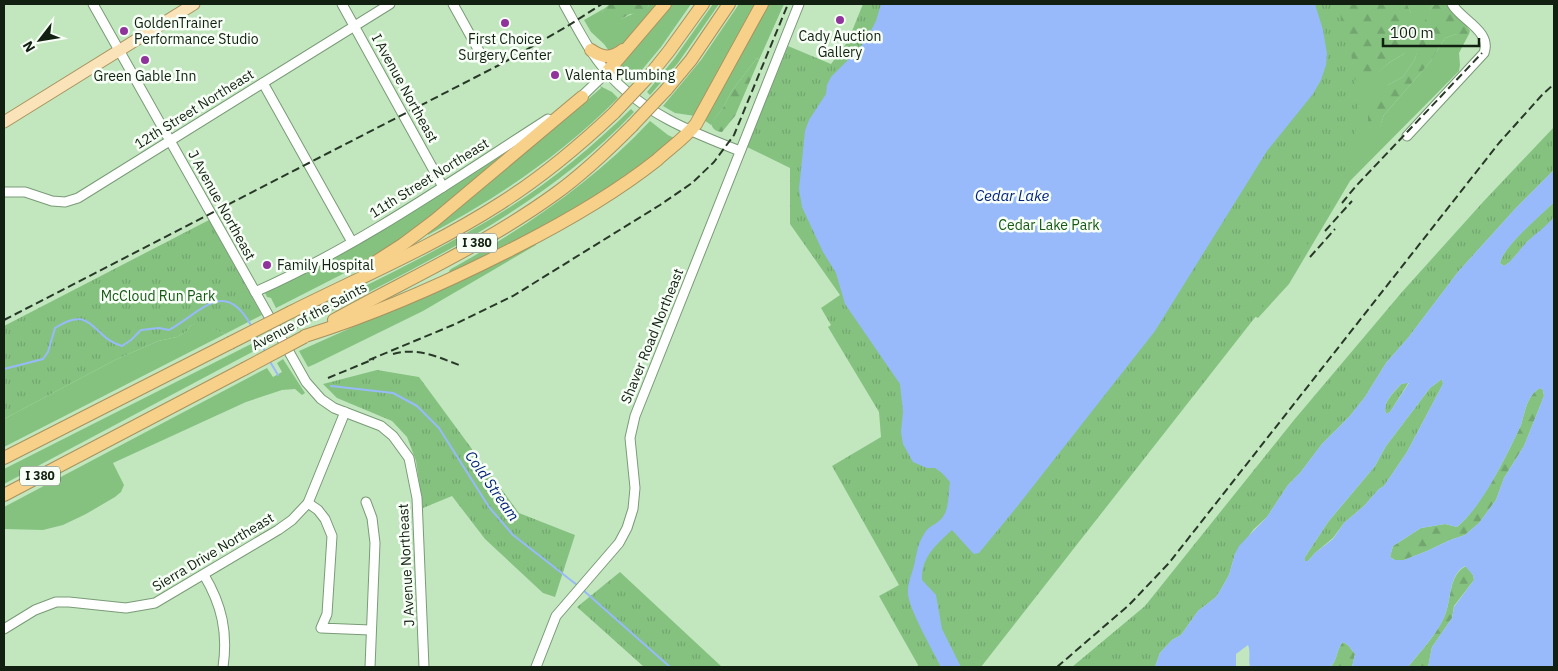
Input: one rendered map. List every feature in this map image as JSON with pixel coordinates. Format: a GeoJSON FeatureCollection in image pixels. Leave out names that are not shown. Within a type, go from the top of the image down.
{"type":"FeatureCollection","features":[{"type":"Feature","properties":{"kind":"highway"},"geometry":{"type":"LineString","coordinates":[[607,72],[665,4]]}},
{"type":"Feature","properties":{"kind":"highway","name":"Avenue of the Saints"},"geometry":{"type":"LineString","coordinates":[[5,457],[451,232],[501,204],[563,158],[614,113],[670,51],[703,4]]}},
{"type":"Feature","properties":{"kind":"highway","name":"Avenue of the Saints"},"geometry":{"type":"LineString","coordinates":[[4,495],[305,337],[514,222],[579,175],[632,126],[691,60],[729,4]]}},
{"type":"Feature","properties":{"kind":"highway"},"geometry":{"type":"LineString","coordinates":[[305,337],[393,304],[486,262],[581,212],[641,172],[691,130],[762,4]]}},
{"type":"Feature","properties":{"kind":"highway"},"geometry":{"type":"LineString","coordinates":[[591,50],[601,56],[610,57],[617,55],[630,44]]}},
{"type":"Feature","properties":{"kind":"highway"},"geometry":{"type":"LineString","coordinates":[[322,296],[418,234],[582,97]]}},
{"type":"Feature","properties":{"kind":"main road"},"geometry":{"type":"LineString","coordinates":[[4,122],[194,4]]}},
{"type":"Feature","properties":{"kind":"street","name":"J Avenue Northeast"},"geometry":{"type":"LineString","coordinates":[[93,4],[306,382],[321,399],[345,412],[381,426],[393,436],[409,458],[417,498],[424,667]]}},
{"type":"Feature","properties":{"kind":"street","name":"I Avenue Northeast"},"geometry":{"type":"LineString","coordinates":[[342,4],[443,187]]}},
{"type":"Feature","properties":{"kind":"street","name":"12th Street Northeast"},"geometry":{"type":"LineString","coordinates":[[4,192],[25,192],[52,201],[65,202],[78,198],[390,4]]}},
{"type":"Feature","properties":{"kind":"street"},"geometry":{"type":"LineString","coordinates":[[453,4],[484,60]]}},
{"type":"Feature","properties":{"kind":"street"},"geometry":{"type":"LineString","coordinates":[[564,4],[591,50],[607,72],[624,89],[667,120],[740,150]]}},
{"type":"Feature","properties":{"kind":"street","name":"Shaver Road Northeast"},"geometry":{"type":"LineString","coordinates":[[536,667],[554,621],[563,607],[618,543],[627,528],[633,509],[635,488],[630,438],[635,416],[799,4]]}},
{"type":"Feature","properties":{"kind":"street"},"geometry":{"type":"LineString","coordinates":[[1407,136],[1484,53],[1486,48],[1484,40],[1476,28],[1452,4]]}},
{"type":"Feature","properties":{"kind":"street","name":"11th Street Northeast"},"geometry":{"type":"LineString","coordinates":[[254,292],[309,267],[443,187],[582,97],[607,72]]}},
{"type":"Feature","properties":{"kind":"street"},"geometry":{"type":"LineString","coordinates":[[263,83],[352,242]]}},
{"type":"Feature","properties":{"kind":"street","name":"Sierra Drive Northeast"},"geometry":{"type":"LineString","coordinates":[[4,629],[35,610],[56,602],[126,608],[147,606],[165,599],[278,530],[292,520],[308,503],[345,412]]}},
{"type":"Feature","properties":{"kind":"street"},"geometry":{"type":"LineString","coordinates":[[366,502],[372,518],[376,542],[370,630],[370,667]]}},
{"type":"Feature","properties":{"kind":"street"},"geometry":{"type":"LineString","coordinates":[[308,503],[318,510],[325,519],[331,529],[332,536],[327,614],[321,628],[370,630]]}},
{"type":"Feature","properties":{"kind":"street"},"geometry":{"type":"LineString","coordinates":[[204,575],[216,598],[225,628],[223,667]]}},
{"type":"Feature","properties":{"kind":"green space"},"geometry":{"type":"Polygon","coordinates":[[[610,4],[649,4],[641,13],[630,14],[621,19],[608,21],[602,12],[610,4]]]}},
{"type":"Feature","properties":{"kind":"green space"},"geometry":{"type":"Polygon","coordinates":[[[649,4],[657,4],[620,47],[609,51],[591,32],[584,20],[605,8],[602,12],[621,19],[648,7],[649,4]]]}},
{"type":"Feature","properties":{"kind":"green space"},"geometry":{"type":"Polygon","coordinates":[[[671,4],[691,4],[661,47],[631,83],[616,66],[671,4]]]}},
{"type":"Feature","properties":{"kind":"green space"},"geometry":{"type":"Polygon","coordinates":[[[713,4],[719,4],[678,63],[650,95],[647,92],[674,59],[713,4]]]}},
{"type":"Feature","properties":{"kind":"green space"},"geometry":{"type":"Polygon","coordinates":[[[739,4],[758,4],[695,116],[675,113],[663,106],[701,60],[739,4]]]}},
{"type":"Feature","properties":{"kind":"green space"},"geometry":{"type":"Polygon","coordinates":[[[766,4],[784,4],[759,60],[757,58],[731,92],[711,125],[704,120],[766,4]]]}},
{"type":"Feature","properties":{"kind":"green space","name":"Cedar Lake"},"geometry":{"type":"Polygon","coordinates":[[[863,4],[1337,4],[1350,45],[1359,115],[1348,164],[1330,207],[1296,265],[981,667],[917,667],[918,665],[879,596],[899,585],[832,466],[881,437],[879,412],[828,327],[831,325],[821,308],[840,295],[790,224],[790,168],[747,147],[788,46],[831,64],[848,41],[863,4]]]}},
{"type":"Feature","properties":{"kind":"green space"},"geometry":{"type":"Polygon","coordinates":[[[1335,4],[1407,4],[1411,13],[1412,37],[1404,54],[1390,62],[1363,86],[1349,75],[1335,4]]]}},
{"type":"Feature","properties":{"kind":"green space"},"geometry":{"type":"Polygon","coordinates":[[[1407,4],[1436,4],[1431,7],[1415,59],[1403,77],[1388,85],[1380,126],[1384,115],[1431,61],[1445,38],[1457,34],[1469,34],[1459,53],[1459,71],[1350,181],[1289,284],[1258,318],[1254,316],[1346,79],[1377,73],[1390,62],[1404,54],[1411,13],[1407,4]]]}},
{"type":"Feature","properties":{"kind":"green space"},"geometry":{"type":"Polygon","coordinates":[[[1436,4],[1444,4],[1451,8],[1468,28],[1469,34],[1457,34],[1445,38],[1431,61],[1384,115],[1380,126],[1374,131],[1368,121],[1368,113],[1388,85],[1403,77],[1415,59],[1424,23],[1431,7],[1436,4]]]}},
{"type":"Feature","properties":{"kind":"green space"},"geometry":{"type":"Polygon","coordinates":[[[757,58],[759,60],[735,116],[722,132],[716,130],[711,122],[723,108],[731,92],[757,58]]]}},
{"type":"Feature","properties":{"kind":"green space"},"geometry":{"type":"Polygon","coordinates":[[[600,86],[612,92],[618,98],[596,119],[528,174],[428,235],[426,232],[579,107],[601,88],[600,86]]]}},
{"type":"Feature","properties":{"kind":"green space"},"geometry":{"type":"Polygon","coordinates":[[[631,109],[634,112],[597,148],[515,210],[426,262],[289,333],[286,326],[428,254],[510,207],[573,161],[631,109]]]}},
{"type":"Feature","properties":{"kind":"green space"},"geometry":{"type":"Polygon","coordinates":[[[650,121],[676,139],[637,172],[536,232],[450,274],[449,271],[451,269],[531,221],[581,184],[650,121]]]}},
{"type":"Feature","properties":{"kind":"green space"},"geometry":{"type":"Polygon","coordinates":[[[1554,127],[1554,170],[1516,208],[1458,272],[1408,338],[1386,363],[1365,397],[1288,485],[1267,517],[1254,529],[1235,554],[1229,575],[1216,597],[1198,611],[1181,635],[1172,640],[1160,653],[1155,667],[1072,667],[1145,606],[1294,420],[1402,292],[1554,127]]]}},
{"type":"Feature","properties":{"kind":"green space"},"geometry":{"type":"Polygon","coordinates":[[[513,145],[516,146],[431,218],[372,259],[276,308],[271,298],[267,297],[265,293],[268,291],[347,250],[513,145]]]}},
{"type":"Feature","properties":{"kind":"green space"},"geometry":{"type":"Polygon","coordinates":[[[1554,202],[1554,217],[1547,226],[1528,241],[1510,262],[1504,266],[1500,263],[1515,239],[1554,202]]]}},
{"type":"Feature","properties":{"kind":"green space","name":"McCloud Run Park"},"geometry":{"type":"Polygon","coordinates":[[[209,220],[262,315],[225,334],[200,322],[190,326],[187,331],[177,337],[158,341],[115,360],[4,419],[4,326],[209,220]]]}},
{"type":"Feature","properties":{"kind":"green space"},"geometry":{"type":"Polygon","coordinates":[[[535,242],[536,245],[423,311],[315,364],[308,367],[299,351],[429,293],[535,242]]]}},
{"type":"Feature","properties":{"kind":"green space"},"geometry":{"type":"Polygon","coordinates":[[[200,321],[225,334],[4,447],[4,419],[115,360],[158,341],[177,337],[187,331],[190,326],[200,321]]]}},
{"type":"Feature","properties":{"kind":"green space"},"geometry":{"type":"Polygon","coordinates":[[[255,342],[258,349],[4,484],[4,469],[255,342]]]}},
{"type":"Feature","properties":{"kind":"green space"},"geometry":{"type":"Polygon","coordinates":[[[283,359],[305,393],[302,395],[295,389],[282,390],[246,402],[113,463],[124,485],[121,492],[86,514],[63,525],[43,530],[4,529],[4,507],[267,368],[273,377],[282,372],[277,363],[283,359]]]}},
{"type":"Feature","properties":{"kind":"green space"},"geometry":{"type":"Polygon","coordinates":[[[377,370],[419,377],[519,513],[575,535],[555,597],[543,593],[485,539],[452,496],[423,508],[416,461],[407,437],[392,421],[337,398],[323,384],[377,370]]]}},
{"type":"Feature","properties":{"kind":"green space"},"geometry":{"type":"Polygon","coordinates":[[[1442,379],[1443,384],[1407,452],[1384,486],[1344,523],[1333,538],[1308,561],[1305,561],[1305,557],[1328,522],[1375,466],[1386,446],[1430,388],[1442,379]]]}},
{"type":"Feature","properties":{"kind":"green space"},"geometry":{"type":"Polygon","coordinates":[[[1409,382],[1390,412],[1386,414],[1385,410],[1389,398],[1401,384],[1409,382]]]}},
{"type":"Feature","properties":{"kind":"green space"},"geometry":{"type":"Polygon","coordinates":[[[1540,388],[1543,390],[1544,396],[1524,446],[1504,478],[1496,500],[1479,523],[1465,535],[1404,560],[1395,560],[1390,557],[1393,546],[1421,528],[1445,524],[1457,527],[1465,520],[1480,501],[1494,478],[1520,428],[1529,399],[1540,388]]]}},
{"type":"Feature","properties":{"kind":"green space"},"geometry":{"type":"Polygon","coordinates":[[[1466,566],[1473,575],[1474,580],[1454,606],[1452,618],[1432,647],[1428,667],[1408,667],[1438,629],[1445,615],[1453,581],[1460,570],[1466,566]]]}},
{"type":"Feature","properties":{"kind":"green space"},"geometry":{"type":"Polygon","coordinates":[[[620,572],[722,667],[644,667],[577,607],[620,572]]]}},
{"type":"Feature","properties":{"kind":"green space"},"geometry":{"type":"Polygon","coordinates":[[[1343,642],[1355,654],[1352,667],[1330,667],[1333,664],[1343,642]]]}},
{"type":"Feature","properties":{"kind":"water","name":"Cedar Lake"},"geometry":{"type":"Polygon","coordinates":[[[881,4],[1315,4],[1323,30],[1327,54],[1321,80],[1313,94],[1267,151],[1155,331],[1016,508],[979,553],[974,554],[952,530],[927,558],[922,572],[922,580],[936,595],[942,629],[961,667],[941,667],[917,619],[908,594],[909,581],[920,542],[927,530],[943,518],[948,503],[950,482],[935,468],[927,468],[913,462],[903,444],[901,432],[903,412],[900,384],[845,304],[836,273],[823,252],[802,207],[799,189],[805,131],[809,120],[826,94],[827,85],[831,77],[866,40],[876,21],[881,4]]]}},
{"type":"Feature","properties":{"kind":"water"},"geometry":{"type":"Polygon","coordinates":[[[1554,170],[1554,202],[1515,239],[1500,263],[1504,266],[1508,264],[1527,242],[1554,217],[1554,667],[1428,667],[1432,647],[1452,618],[1454,607],[1474,580],[1473,575],[1465,566],[1453,581],[1442,622],[1408,667],[1352,667],[1355,654],[1343,642],[1330,667],[1250,667],[1248,645],[1236,654],[1236,667],[1155,667],[1160,653],[1172,640],[1181,635],[1198,611],[1216,597],[1229,575],[1239,546],[1267,517],[1288,485],[1365,397],[1386,363],[1408,338],[1458,272],[1516,208],[1554,170]],[[1442,379],[1430,388],[1386,446],[1375,466],[1328,522],[1305,557],[1305,561],[1308,561],[1333,539],[1344,523],[1384,486],[1407,452],[1443,384],[1442,379]],[[1409,383],[1401,384],[1389,398],[1385,410],[1386,414],[1390,412],[1409,383]],[[1540,388],[1529,399],[1520,428],[1511,446],[1481,500],[1473,510],[1457,527],[1445,524],[1421,528],[1393,546],[1390,557],[1395,560],[1404,560],[1465,535],[1479,523],[1496,500],[1504,478],[1524,446],[1544,396],[1543,390],[1540,388]]]}},
{"type":"Feature","properties":{"kind":"waterway","name":"Cold Stream"},"geometry":{"type":"LineString","coordinates":[[4,369],[43,359],[48,352],[55,328],[68,321],[77,319],[92,325],[112,342],[122,346],[141,330],[159,328],[169,330],[203,308],[223,301],[232,304],[242,312],[252,327]]}},
{"type":"Feature","properties":{"kind":"waterway","name":"Cold Stream"},"geometry":{"type":"LineString","coordinates":[[256,336],[265,351]]}},
{"type":"Feature","properties":{"kind":"waterway","name":"Cold Stream"},"geometry":{"type":"LineString","coordinates":[[269,360],[278,375]]}},
{"type":"Feature","properties":{"kind":"waterway","name":"Cold Stream"},"geometry":{"type":"LineString","coordinates":[[331,386],[393,393],[417,406],[439,428],[489,507],[513,535],[577,585]]}},
{"type":"Feature","properties":{"kind":"waterway","name":"Cold Stream"},"geometry":{"type":"LineString","coordinates":[[583,590],[670,667]]}},
{"type":"Feature","properties":{"kind":"railway"},"geometry":{"type":"LineString","coordinates":[[4,320],[503,63],[602,4]]}},
{"type":"Feature","properties":{"kind":"railway"},"geometry":{"type":"LineString","coordinates":[[369,360],[453,325],[513,296],[660,205],[692,183],[714,162],[734,135],[788,4]]}},
{"type":"Feature","properties":{"kind":"railway"},"geometry":{"type":"LineString","coordinates":[[1342,203],[1482,53]]}},
{"type":"Feature","properties":{"kind":"railway"},"geometry":{"type":"LineString","coordinates":[[1057,667],[1129,605],[1169,563],[1499,143],[1554,84]]}},
{"type":"Feature","properties":{"kind":"railway"},"geometry":{"type":"LineString","coordinates":[[1325,231],[1352,201]]}},
{"type":"Feature","properties":{"kind":"railway"},"geometry":{"type":"LineString","coordinates":[[1310,257],[1335,229]]}},
{"type":"Feature","properties":{"kind":"railway"},"geometry":{"type":"LineString","coordinates":[[393,354],[419,352],[459,365]]}},
{"type":"Feature","properties":{"kind":"railway"},"geometry":{"type":"LineString","coordinates":[[328,378],[374,359]]}},
{"type":"Feature","properties":{"kind":"place","name":"Cady Auction Gallery"},"geometry":{"type":"Point","coordinates":[840,20]}},
{"type":"Feature","properties":{"kind":"place","name":"First Choice Surgery Center"},"geometry":{"type":"Point","coordinates":[505,23]}},
{"type":"Feature","properties":{"kind":"place","name":"GoldenTrainer Performance Studio"},"geometry":{"type":"Point","coordinates":[124,31]}},
{"type":"Feature","properties":{"kind":"place","name":"Green Gable Inn"},"geometry":{"type":"Point","coordinates":[145,60]}},
{"type":"Feature","properties":{"kind":"place","name":"Valenta Plumbing"},"geometry":{"type":"Point","coordinates":[555,75]}},
{"type":"Feature","properties":{"kind":"place","name":"Family Hospital"},"geometry":{"type":"Point","coordinates":[267,265]}},
{"type":"Feature","properties":{"kind":"park label","name":"Cedar Lake Park"},"geometry":{"type":"Point","coordinates":[1049,225]}}]}
